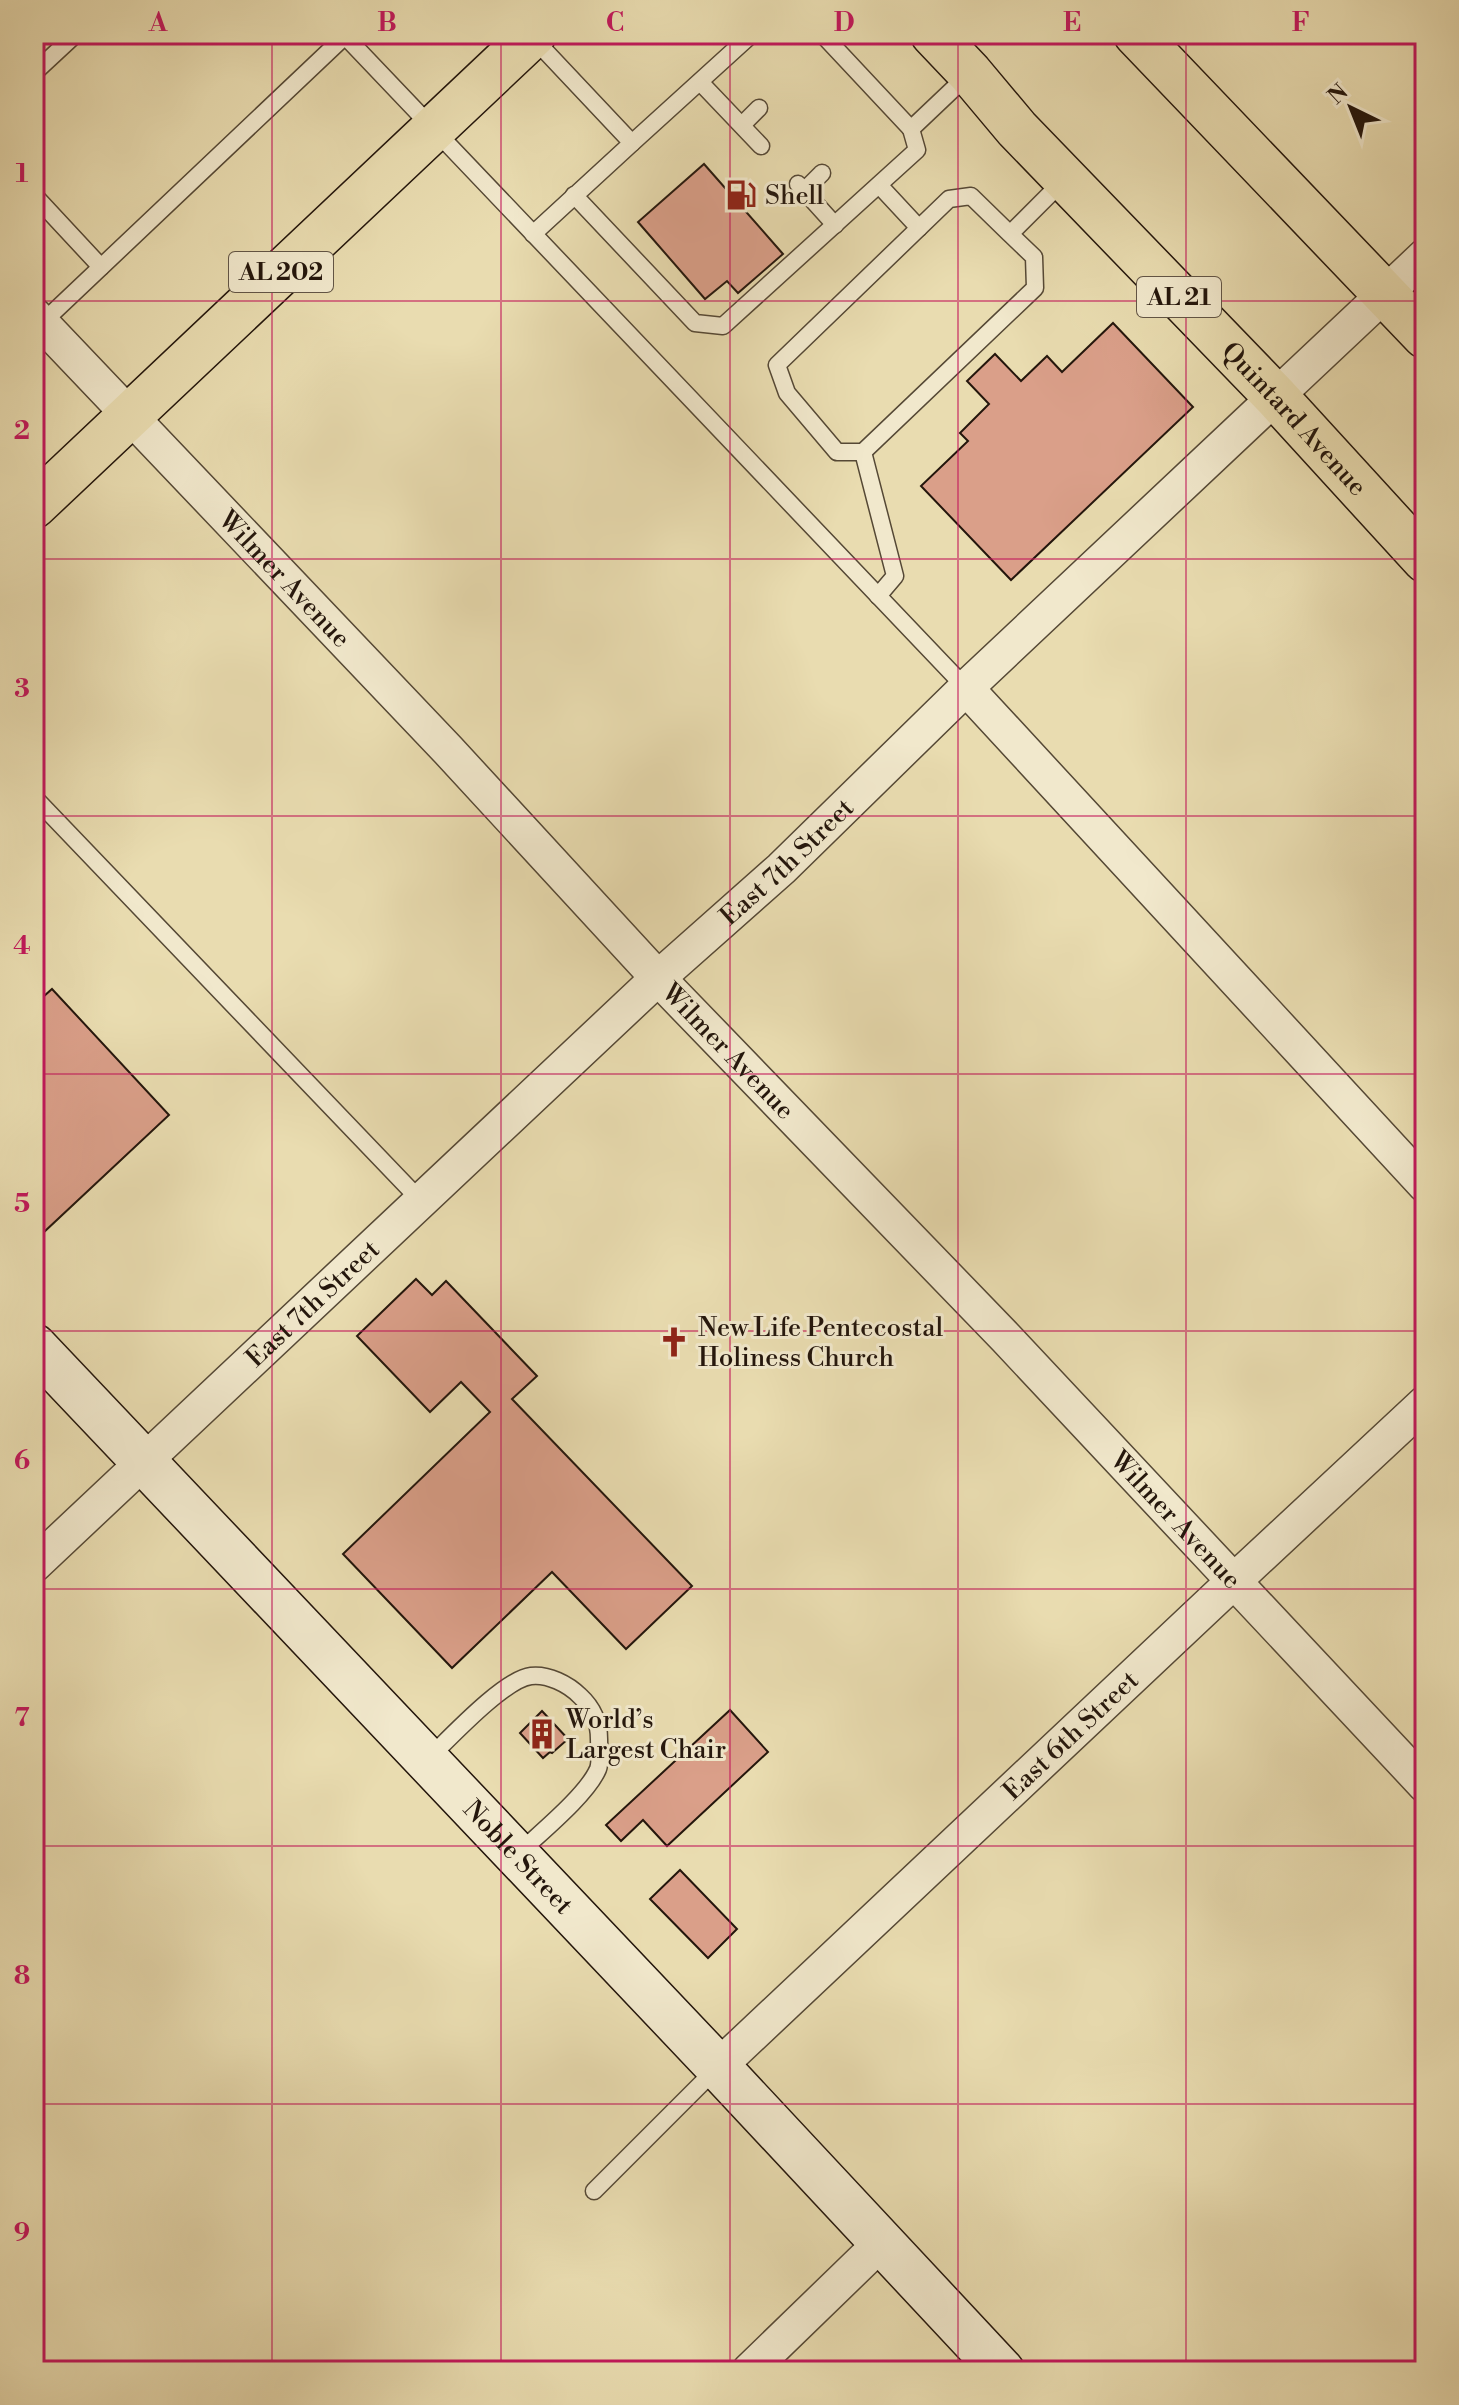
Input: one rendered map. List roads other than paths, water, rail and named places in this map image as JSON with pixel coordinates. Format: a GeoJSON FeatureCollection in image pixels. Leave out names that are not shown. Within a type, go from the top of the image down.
{"type":"FeatureCollection","features":[{"type":"Feature","properties":{"kind":"main road","name":"Quintard Avenue"},"geometry":{"type":"LineString","coordinates":[[933,34],[1017,129],[1276,397],[1425,560]]}},
{"type":"Feature","properties":{"kind":"main road"},"geometry":{"type":"LineString","coordinates":[[1136,34],[1425,336]]}},
{"type":"Feature","properties":{"kind":"main road","name":"AL 202"},"geometry":{"type":"LineString","coordinates":[[34,506],[533,35]]}},
{"type":"Feature","properties":{"kind":"main road","name":"Noble Street"},"geometry":{"type":"LineString","coordinates":[[34,1346],[1002,2371]]}},
{"type":"Feature","properties":{"kind":"street","name":"East 7th Street"},"geometry":{"type":"LineString","coordinates":[[34,1565],[658,978],[781,869],[966,688],[1425,256]]}},
{"type":"Feature","properties":{"kind":"street","name":"Wilmer Avenue"},"geometry":{"type":"LineString","coordinates":[[38,319],[448,750],[658,978],[1006,1338],[1425,1785]]}},
{"type":"Feature","properties":{"kind":"street"},"geometry":{"type":"LineString","coordinates":[[966,688],[1425,1185]]}},
{"type":"Feature","properties":{"kind":"street","name":"East 6th Street"},"geometry":{"type":"LineString","coordinates":[[718,2067],[1425,1403]]}},
{"type":"Feature","properties":{"kind":"street"},"geometry":{"type":"LineString","coordinates":[[749,2371],[882,2242]]}},
{"type":"Feature","properties":{"kind":"lane"},"geometry":{"type":"LineString","coordinates":[[34,73],[76,34]]}},
{"type":"Feature","properties":{"kind":"lane"},"geometry":{"type":"LineString","coordinates":[[533,234],[752,34]]}},
{"type":"Feature","properties":{"kind":"lane"},"geometry":{"type":"LineString","coordinates":[[38,319],[101,267],[344,35],[966,688]]}},
{"type":"Feature","properties":{"kind":"lane"},"geometry":{"type":"LineString","coordinates":[[533,35],[632,143]]}},
{"type":"Feature","properties":{"kind":"lane"},"geometry":{"type":"LineString","coordinates":[[574,195],[695,323],[723,326],[917,150],[911,129],[887,113],[825,43]]}},
{"type":"Feature","properties":{"kind":"lane"},"geometry":{"type":"LineString","coordinates":[[911,129],[970,73]]}},
{"type":"Feature","properties":{"kind":"lane"},"geometry":{"type":"LineString","coordinates":[[700,82],[761,146]]}},
{"type":"Feature","properties":{"kind":"lane"},"geometry":{"type":"LineString","coordinates":[[742,125],[759,108]]}},
{"type":"Feature","properties":{"kind":"lane"},"geometry":{"type":"LineString","coordinates":[[822,173],[800,188],[835,225]]}},
{"type":"Feature","properties":{"kind":"lane"},"geometry":{"type":"LineString","coordinates":[[1010,234],[1065,179]]}},
{"type":"Feature","properties":{"kind":"lane"},"geometry":{"type":"LineString","coordinates":[[879,185],[919,228]]}},
{"type":"Feature","properties":{"kind":"lane"},"geometry":{"type":"LineString","coordinates":[[34,195],[101,267]]}},
{"type":"Feature","properties":{"kind":"lane"},"geometry":{"type":"LineString","coordinates":[[971,196],[1010,234],[1034,257],[1035,288],[863,452],[837,452],[787,393],[777,365],[949,199],[971,196]]}},
{"type":"Feature","properties":{"kind":"lane"},"geometry":{"type":"LineString","coordinates":[[863,452],[895,576],[878,596]]}},
{"type":"Feature","properties":{"kind":"lane"},"geometry":{"type":"LineString","coordinates":[[34,797],[420,1200]]}},
{"type":"Feature","properties":{"kind":"lane"},"geometry":{"type":"LineString","coordinates":[[426,1761],[489,1702],[513,1683],[529,1676],[551,1678],[573,1689],[590,1704],[599,1729],[599,1768],[579,1796],[516,1855]]}},
{"type":"Feature","properties":{"kind":"lane"},"geometry":{"type":"LineString","coordinates":[[594,2191],[718,2067]]}},
{"type":"Feature","properties":{"kind":"place","name":"Shell"},"geometry":{"type":"Point","coordinates":[741,195]}},
{"type":"Feature","properties":{"kind":"place","name":"New Life Pentecostal Holiness Church"},"geometry":{"type":"Point","coordinates":[674,1342]}},
{"type":"Feature","properties":{"kind":"place","name":"World’s Largest Chair"},"geometry":{"type":"Point","coordinates":[542,1734]}}]}
